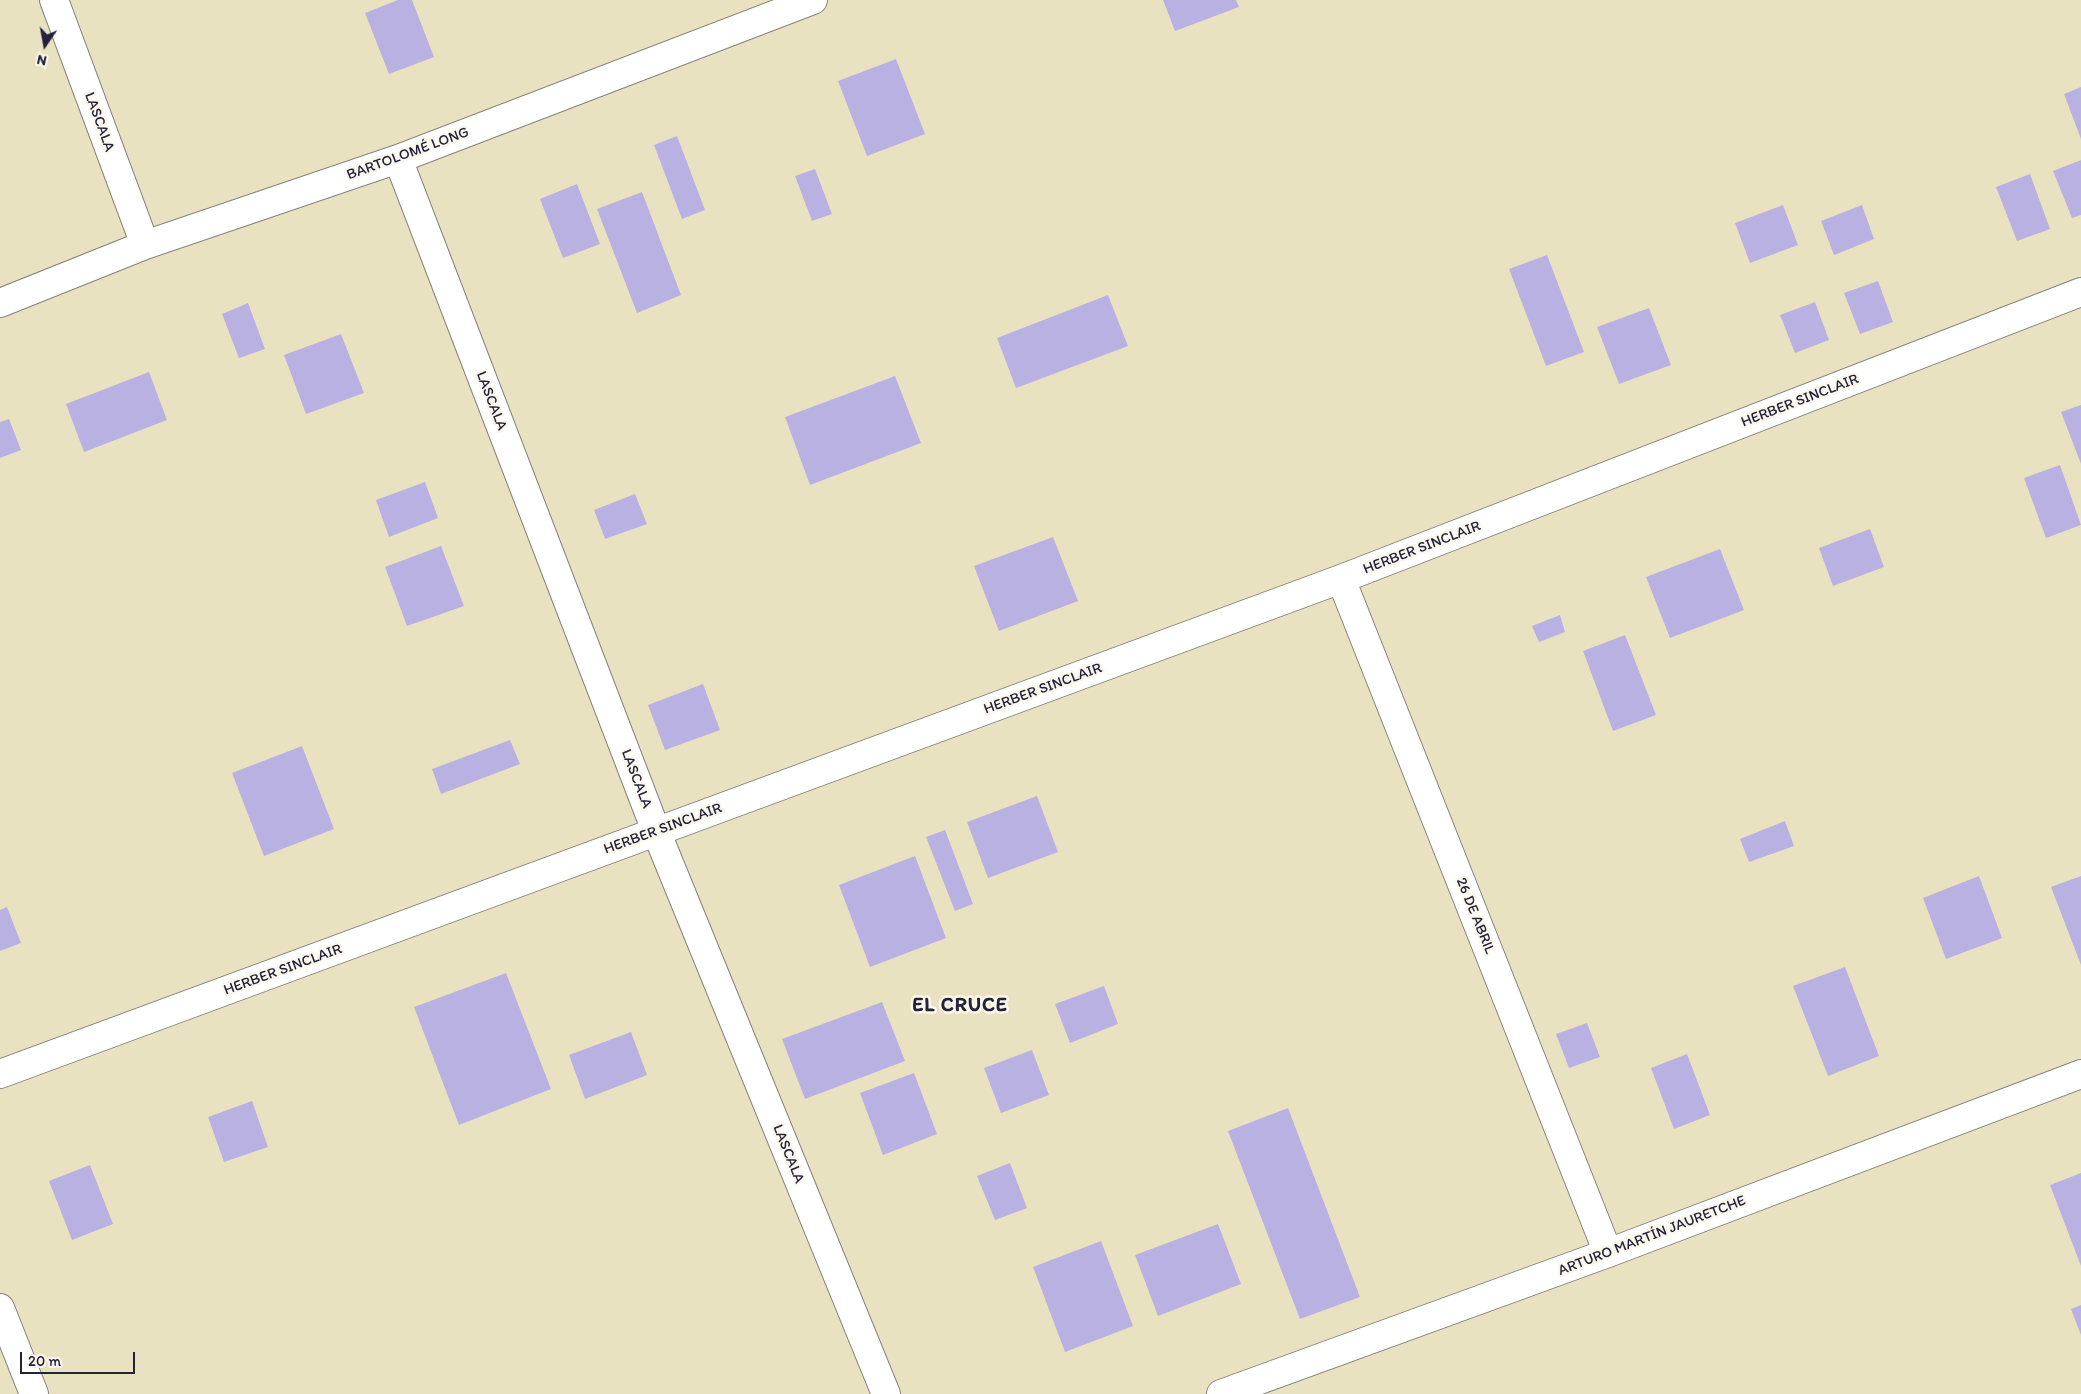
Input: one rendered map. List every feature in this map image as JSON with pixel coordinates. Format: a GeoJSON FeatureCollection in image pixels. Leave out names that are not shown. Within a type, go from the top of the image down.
{"type":"FeatureCollection","features":[{"type":"Feature","properties":{"kind":"street","name":"LASCALA"},"geometry":{"type":"LineString","coordinates":[[54,0],[145,245]]}},
{"type":"Feature","properties":{"kind":"street","name":"BARTOLOMÉ LONG"},"geometry":{"type":"LineString","coordinates":[[0,303],[145,245],[398,159],[813,0]]}},
{"type":"Feature","properties":{"kind":"street","name":"LASCALA"},"geometry":{"type":"LineString","coordinates":[[398,159],[656,831],[886,1394]]}},
{"type":"Feature","properties":{"kind":"street","name":"HERBER SINCLAIR"},"geometry":{"type":"LineString","coordinates":[[0,1074],[1341,579],[2081,292]]}},
{"type":"Feature","properties":{"kind":"street","name":"26 DE ABRIL"},"geometry":{"type":"LineString","coordinates":[[1341,579],[1608,1253]]}},
{"type":"Feature","properties":{"kind":"street","name":"ARTURO MARTÍN JAURETCHE"},"geometry":{"type":"LineString","coordinates":[[1221,1394],[1608,1253],[2081,1074]]}},
{"type":"Feature","properties":{"kind":"street"},"geometry":{"type":"LineString","coordinates":[[0,1308],[34,1394]]}},
{"type":"Feature","properties":{"kind":"building"},"geometry":{"type":"Polygon","coordinates":[[[398,0],[412,0],[434,57],[389,74],[365,13],[398,0]]]}},
{"type":"Feature","properties":{"kind":"building"},"geometry":{"type":"Polygon","coordinates":[[[1163,0],[1236,0],[1239,7],[1175,31],[1163,0]]]}},
{"type":"Feature","properties":{"kind":"building"},"geometry":{"type":"Polygon","coordinates":[[[896,59],[925,134],[867,156],[838,81],[896,59]]]}},
{"type":"Feature","properties":{"kind":"building"},"geometry":{"type":"Polygon","coordinates":[[[2081,87],[2081,139],[2064,94],[2081,87]]]}},
{"type":"Feature","properties":{"kind":"building"},"geometry":{"type":"Polygon","coordinates":[[[677,136],[705,210],[682,219],[654,145],[677,136]]]}},
{"type":"Feature","properties":{"kind":"building"},"geometry":{"type":"Polygon","coordinates":[[[2081,160],[2081,215],[2072,218],[2053,171],[2081,160]]]}},
{"type":"Feature","properties":{"kind":"building"},"geometry":{"type":"Polygon","coordinates":[[[815,169],[832,214],[812,221],[795,176],[815,169]]]}},
{"type":"Feature","properties":{"kind":"building"},"geometry":{"type":"Polygon","coordinates":[[[2030,174],[2050,229],[2017,241],[1996,187],[2030,174]]]}},
{"type":"Feature","properties":{"kind":"building"},"geometry":{"type":"Polygon","coordinates":[[[577,184],[600,244],[563,258],[540,199],[577,184]]]}},
{"type":"Feature","properties":{"kind":"building"},"geometry":{"type":"Polygon","coordinates":[[[642,192],[681,295],[637,313],[597,209],[642,192]]]}},
{"type":"Feature","properties":{"kind":"building"},"geometry":{"type":"Polygon","coordinates":[[[1783,205],[1798,245],[1750,263],[1735,223],[1783,205]]]}},
{"type":"Feature","properties":{"kind":"building"},"geometry":{"type":"Polygon","coordinates":[[[1862,205],[1874,239],[1834,255],[1821,221],[1862,205]]]}},
{"type":"Feature","properties":{"kind":"building"},"geometry":{"type":"Polygon","coordinates":[[[1547,255],[1584,352],[1546,366],[1509,269],[1547,255]]]}},
{"type":"Feature","properties":{"kind":"building"},"geometry":{"type":"Polygon","coordinates":[[[1878,281],[1893,322],[1860,334],[1844,293],[1878,281]]]}},
{"type":"Feature","properties":{"kind":"building"},"geometry":{"type":"Polygon","coordinates":[[[1108,295],[1128,346],[1016,388],[997,338],[1108,295]]]}},
{"type":"Feature","properties":{"kind":"building"},"geometry":{"type":"Polygon","coordinates":[[[1815,302],[1829,340],[1795,353],[1780,315],[1815,302]]]}},
{"type":"Feature","properties":{"kind":"building"},"geometry":{"type":"Polygon","coordinates":[[[248,303],[265,349],[239,358],[222,314],[248,303]]]}},
{"type":"Feature","properties":{"kind":"building"},"geometry":{"type":"Polygon","coordinates":[[[1649,308],[1671,365],[1619,384],[1597,327],[1649,308]]]}},
{"type":"Feature","properties":{"kind":"building"},"geometry":{"type":"Polygon","coordinates":[[[341,334],[364,393],[306,414],[284,355],[341,334]]]}},
{"type":"Feature","properties":{"kind":"building"},"geometry":{"type":"Polygon","coordinates":[[[149,372],[167,420],[84,452],[66,404],[149,372]]]}},
{"type":"Feature","properties":{"kind":"building"},"geometry":{"type":"Polygon","coordinates":[[[895,376],[921,443],[810,485],[785,417],[895,376]]]}},
{"type":"Feature","properties":{"kind":"building"},"geometry":{"type":"Polygon","coordinates":[[[2081,405],[2081,464],[2061,412],[2081,405]]]}},
{"type":"Feature","properties":{"kind":"building"},"geometry":{"type":"Polygon","coordinates":[[[9,419],[21,450],[0,458],[0,422],[9,419]]]}},
{"type":"Feature","properties":{"kind":"building"},"geometry":{"type":"Polygon","coordinates":[[[2060,465],[2081,525],[2046,538],[2024,478],[2060,465]]]}},
{"type":"Feature","properties":{"kind":"building"},"geometry":{"type":"Polygon","coordinates":[[[425,482],[438,518],[389,537],[376,500],[425,482]]]}},
{"type":"Feature","properties":{"kind":"building"},"geometry":{"type":"Polygon","coordinates":[[[635,494],[647,524],[605,539],[594,510],[635,494]]]}},
{"type":"Feature","properties":{"kind":"building"},"geometry":{"type":"Polygon","coordinates":[[[1870,529],[1884,567],[1833,586],[1819,548],[1870,529]]]}},
{"type":"Feature","properties":{"kind":"building"},"geometry":{"type":"Polygon","coordinates":[[[1053,537],[1078,601],[999,631],[974,566],[1053,537]]]}},
{"type":"Feature","properties":{"kind":"building"},"geometry":{"type":"Polygon","coordinates":[[[441,546],[464,606],[407,626],[385,567],[441,546]]]}},
{"type":"Feature","properties":{"kind":"building"},"geometry":{"type":"Polygon","coordinates":[[[1720,549],[1744,610],[1670,638],[1646,577],[1720,549]]]}},
{"type":"Feature","properties":{"kind":"building"},"geometry":{"type":"Polygon","coordinates":[[[1560,615],[1565,632],[1539,642],[1532,626],[1560,615]]]}},
{"type":"Feature","properties":{"kind":"building"},"geometry":{"type":"Polygon","coordinates":[[[1625,635],[1656,715],[1613,731],[1583,651],[1625,635]]]}},
{"type":"Feature","properties":{"kind":"building"},"geometry":{"type":"Polygon","coordinates":[[[703,684],[720,730],[665,750],[648,705],[703,684]]]}},
{"type":"Feature","properties":{"kind":"building"},"geometry":{"type":"Polygon","coordinates":[[[510,740],[520,764],[441,794],[432,769],[510,740]]]}},
{"type":"Feature","properties":{"kind":"building"},"geometry":{"type":"Polygon","coordinates":[[[302,746],[334,829],[264,856],[232,773],[302,746]]]}},
{"type":"Feature","properties":{"kind":"building"},"geometry":{"type":"Polygon","coordinates":[[[1037,796],[1058,852],[988,878],[967,822],[1037,796]]]}},
{"type":"Feature","properties":{"kind":"building"},"geometry":{"type":"Polygon","coordinates":[[[1785,821],[1794,846],[1749,862],[1740,839],[1785,821]]]}},
{"type":"Feature","properties":{"kind":"building"},"geometry":{"type":"Polygon","coordinates":[[[945,830],[973,904],[955,911],[926,837],[945,830]]]}},
{"type":"Feature","properties":{"kind":"building"},"geometry":{"type":"Polygon","coordinates":[[[915,856],[946,938],[870,967],[839,885],[915,856]]]}},
{"type":"Feature","properties":{"kind":"building"},"geometry":{"type":"Polygon","coordinates":[[[1979,876],[2002,938],[1946,959],[1923,898],[1979,876]]]}},
{"type":"Feature","properties":{"kind":"building"},"geometry":{"type":"Polygon","coordinates":[[[2081,876],[2081,965],[2051,887],[2081,876]]]}},
{"type":"Feature","properties":{"kind":"building"},"geometry":{"type":"Polygon","coordinates":[[[7,907],[21,943],[0,951],[0,910],[7,907]]]}},
{"type":"Feature","properties":{"kind":"building"},"geometry":{"type":"Polygon","coordinates":[[[1845,967],[1879,1056],[1828,1076],[1793,986],[1845,967]]]}},
{"type":"Feature","properties":{"kind":"building"},"geometry":{"type":"Polygon","coordinates":[[[506,973],[551,1089],[459,1125],[414,1007],[506,973]]]}},
{"type":"Feature","properties":{"kind":"building"},"geometry":{"type":"Polygon","coordinates":[[[1104,986],[1118,1024],[1070,1043],[1055,1004],[1104,986]]]}},
{"type":"Feature","properties":{"kind":"building"},"geometry":{"type":"Polygon","coordinates":[[[882,1002],[905,1061],[805,1099],[782,1039],[882,1002]]]}},
{"type":"Feature","properties":{"kind":"building"},"geometry":{"type":"Polygon","coordinates":[[[1587,1023],[1600,1057],[1569,1068],[1556,1034],[1587,1023]]]}},
{"type":"Feature","properties":{"kind":"building"},"geometry":{"type":"Polygon","coordinates":[[[631,1032],[647,1075],[585,1099],[569,1055],[631,1032]]]}},
{"type":"Feature","properties":{"kind":"building"},"geometry":{"type":"Polygon","coordinates":[[[1032,1050],[1049,1095],[1001,1113],[984,1068],[1032,1050]]]}},
{"type":"Feature","properties":{"kind":"building"},"geometry":{"type":"Polygon","coordinates":[[[1687,1054],[1710,1115],[1674,1129],[1651,1068],[1687,1054]]]}},
{"type":"Feature","properties":{"kind":"building"},"geometry":{"type":"Polygon","coordinates":[[[914,1073],[937,1134],[883,1155],[860,1093],[914,1073]]]}},
{"type":"Feature","properties":{"kind":"building"},"geometry":{"type":"Polygon","coordinates":[[[252,1101],[268,1147],[224,1162],[208,1117],[252,1101]]]}},
{"type":"Feature","properties":{"kind":"building"},"geometry":{"type":"Polygon","coordinates":[[[1288,1108],[1360,1297],[1300,1319],[1228,1131],[1288,1108]]]}},
{"type":"Feature","properties":{"kind":"building"},"geometry":{"type":"Polygon","coordinates":[[[1010,1163],[1027,1208],[995,1220],[977,1176],[1010,1163]]]}},
{"type":"Feature","properties":{"kind":"building"},"geometry":{"type":"Polygon","coordinates":[[[90,1165],[113,1224],[72,1240],[49,1181],[90,1165]]]}},
{"type":"Feature","properties":{"kind":"building"},"geometry":{"type":"Polygon","coordinates":[[[2081,1173],[2081,1266],[2050,1185],[2081,1173]]]}},
{"type":"Feature","properties":{"kind":"building"},"geometry":{"type":"Polygon","coordinates":[[[1218,1224],[1241,1284],[1158,1316],[1135,1255],[1218,1224]]]}},
{"type":"Feature","properties":{"kind":"building"},"geometry":{"type":"Polygon","coordinates":[[[1101,1241],[1133,1326],[1065,1352],[1033,1267],[1101,1241]]]}},
{"type":"Feature","properties":{"kind":"building"},"geometry":{"type":"Polygon","coordinates":[[[2081,1305],[2081,1335],[2071,1309],[2081,1305]]]}},
{"type":"Feature","properties":{"kind":"district","name":"EL CRUCE"},"geometry":{"type":"Point","coordinates":[960,1006]}}]}
